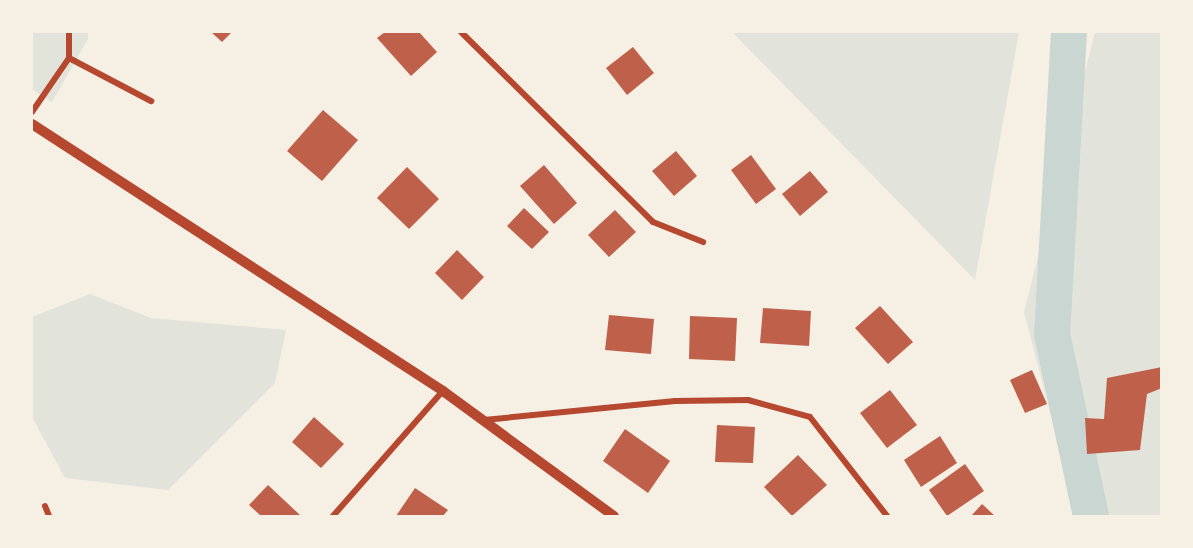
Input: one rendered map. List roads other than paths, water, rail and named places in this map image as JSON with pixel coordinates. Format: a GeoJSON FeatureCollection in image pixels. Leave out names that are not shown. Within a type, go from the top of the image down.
{"type":"FeatureCollection","features":[{"type":"Feature","properties":{"kind":"street"},"geometry":{"type":"LineString","coordinates":[[32,112],[69,58],[69,32]]}},
{"type":"Feature","properties":{"kind":"street"},"geometry":{"type":"LineString","coordinates":[[461,32],[653,222],[703,242]]}},
{"type":"Feature","properties":{"kind":"street"},"geometry":{"type":"LineString","coordinates":[[69,58],[151,101]]}},
{"type":"Feature","properties":{"kind":"street"},"geometry":{"type":"LineString","coordinates":[[32,124],[443,391],[615,516]]}},
{"type":"Feature","properties":{"kind":"street"},"geometry":{"type":"LineString","coordinates":[[333,516],[443,391]]}},
{"type":"Feature","properties":{"kind":"street"},"geometry":{"type":"LineString","coordinates":[[483,420],[675,401],[748,400],[810,417],[887,516]]}},
{"type":"Feature","properties":{"kind":"street"},"geometry":{"type":"LineString","coordinates":[[45,506],[49,516]]}},
{"type":"Feature","properties":{"kind":"waterway"},"geometry":{"type":"LineString","coordinates":[[1069,32],[1052,334],[1091,516]]}}]}
